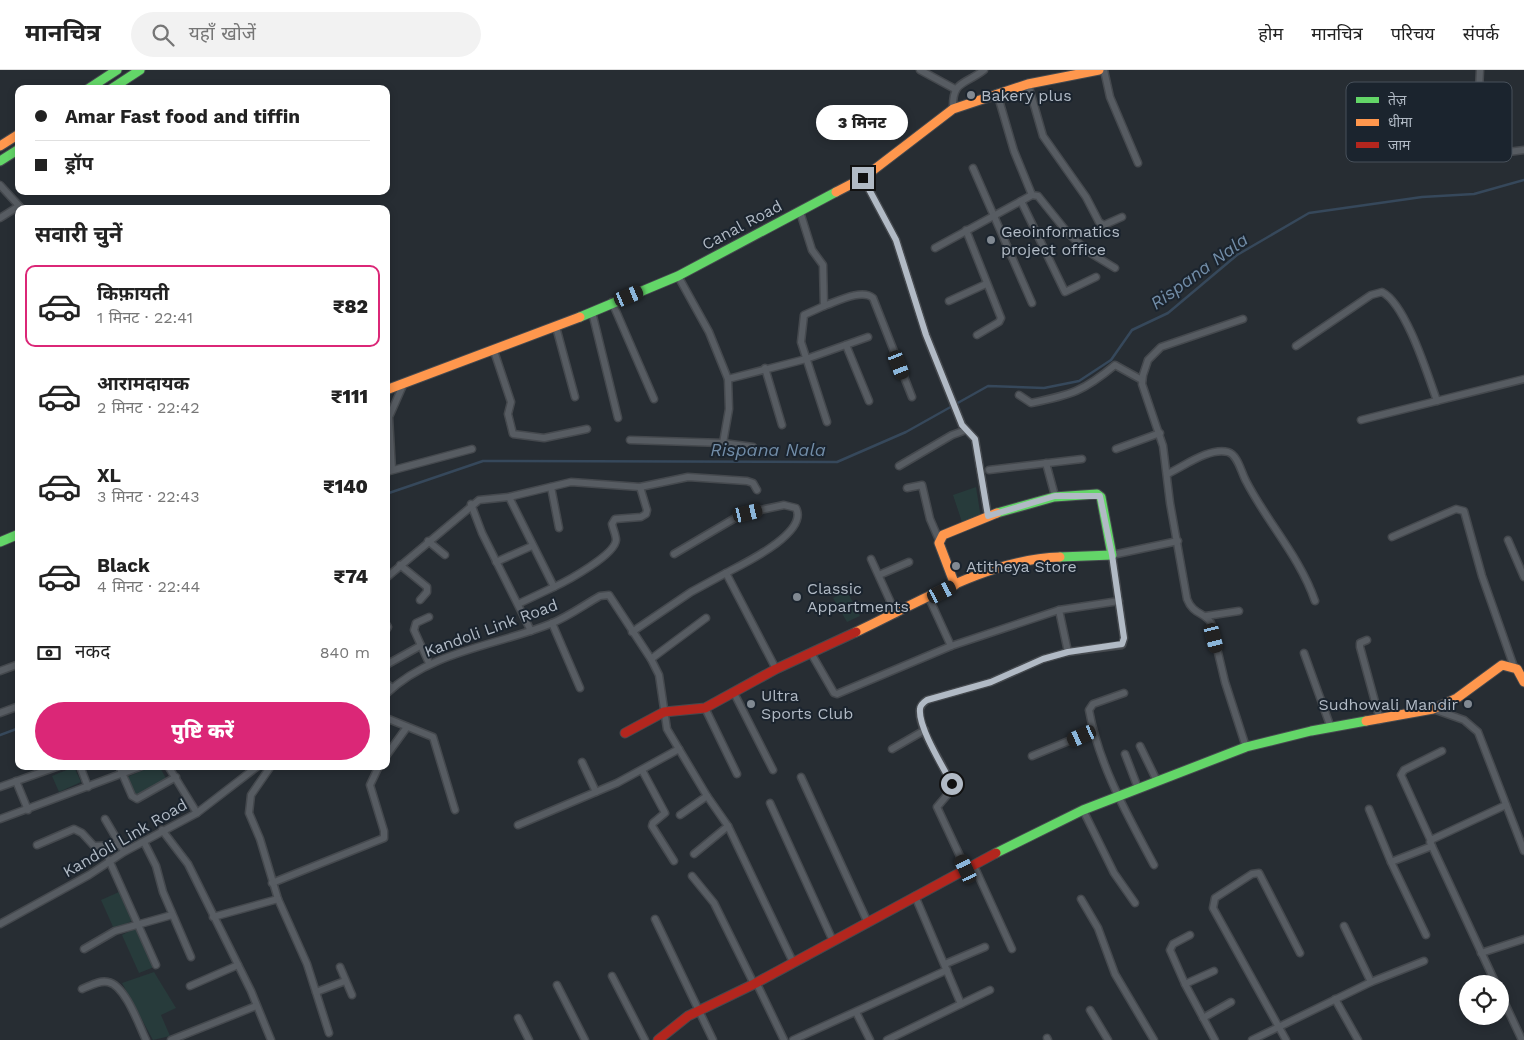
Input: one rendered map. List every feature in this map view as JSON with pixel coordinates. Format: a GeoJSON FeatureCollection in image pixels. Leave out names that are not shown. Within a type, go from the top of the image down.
{"type":"FeatureCollection","features":[{"type":"Feature","properties":{"kind":"street"},"geometry":{"type":"LineString","coordinates":[[94,85],[117,70]]}},
{"type":"Feature","properties":{"kind":"street"},"geometry":{"type":"LineString","coordinates":[[117,85],[140,70]]}},
{"type":"Feature","properties":{"kind":"street"},"geometry":{"type":"LineString","coordinates":[[920,70],[955,89]]}},
{"type":"Feature","properties":{"kind":"street"},"geometry":{"type":"LineString","coordinates":[[953,109],[955,89],[960,83],[984,70]]}},
{"type":"Feature","properties":{"kind":"street","name":"Canal Road"},"geometry":{"type":"LineString","coordinates":[[390,388],[556,327],[678,276],[863,178],[953,109],[1028,84],[1099,70]]}},
{"type":"Feature","properties":{"kind":"street"},"geometry":{"type":"LineString","coordinates":[[1104,70],[1110,97],[1138,164]]}},
{"type":"Feature","properties":{"kind":"street"},"geometry":{"type":"LineString","coordinates":[[1028,84],[1043,136],[1075,181],[1099,222],[1104,225],[1122,218]]}},
{"type":"Feature","properties":{"kind":"street"},"geometry":{"type":"LineString","coordinates":[[997,94],[1014,151],[1032,195]]}},
{"type":"Feature","properties":{"kind":"street"},"geometry":{"type":"LineString","coordinates":[[0,146],[15,137]]}},
{"type":"Feature","properties":{"kind":"street"},"geometry":{"type":"LineString","coordinates":[[0,161],[15,152]]}},
{"type":"Feature","properties":{"kind":"street"},"geometry":{"type":"LineString","coordinates":[[974,168],[1032,304]]}},
{"type":"Feature","properties":{"kind":"street"},"geometry":{"type":"LineString","coordinates":[[863,178],[896,240],[926,335],[964,427],[976,442],[988,516]]}},
{"type":"Feature","properties":{"kind":"street"},"geometry":{"type":"LineString","coordinates":[[0,185],[19,205]]}},
{"type":"Feature","properties":{"kind":"street"},"geometry":{"type":"LineString","coordinates":[[935,248],[1032,195],[1038,196],[1067,232],[1087,251],[1115,268]]}},
{"type":"Feature","properties":{"kind":"street"},"geometry":{"type":"LineString","coordinates":[[1021,201],[1065,292],[1096,277]]}},
{"type":"Feature","properties":{"kind":"street"},"geometry":{"type":"LineString","coordinates":[[0,218],[15,210]]}},
{"type":"Feature","properties":{"kind":"street"},"geometry":{"type":"LineString","coordinates":[[800,212],[812,250],[823,266],[824,306]]}},
{"type":"Feature","properties":{"kind":"street"},"geometry":{"type":"LineString","coordinates":[[966,230],[1000,318],[999,322],[977,336]]}},
{"type":"Feature","properties":{"kind":"street"},"geometry":{"type":"LineString","coordinates":[[678,276],[709,332],[728,379],[729,409],[723,444]]}},
{"type":"Feature","properties":{"kind":"street"},"geometry":{"type":"LineString","coordinates":[[949,301],[986,284]]}},
{"type":"Feature","properties":{"kind":"street"},"geometry":{"type":"LineString","coordinates":[[1296,346],[1372,295],[1382,292],[1390,298],[1416,340],[1437,401]]}},
{"type":"Feature","properties":{"kind":"street"},"geometry":{"type":"LineString","coordinates":[[827,422],[801,342],[803,317],[824,306],[861,294],[868,294],[873,298],[912,397]]}},
{"type":"Feature","properties":{"kind":"street"},"geometry":{"type":"LineString","coordinates":[[612,302],[654,399]]}},
{"type":"Feature","properties":{"kind":"street"},"geometry":{"type":"LineString","coordinates":[[592,312],[618,418]]}},
{"type":"Feature","properties":{"kind":"street"},"geometry":{"type":"LineString","coordinates":[[1243,319],[1161,347],[1148,360],[1142,380],[1149,406],[1160,433],[1170,503],[1188,599],[1193,610],[1206,616],[1211,623],[1225,682],[1246,747]]}},
{"type":"Feature","properties":{"kind":"street"},"geometry":{"type":"LineString","coordinates":[[556,327],[575,398]]}},
{"type":"Feature","properties":{"kind":"street"},"geometry":{"type":"LineString","coordinates":[[728,379],[806,358],[868,337]]}},
{"type":"Feature","properties":{"kind":"street"},"geometry":{"type":"LineString","coordinates":[[846,345],[869,400]]}},
{"type":"Feature","properties":{"kind":"street"},"geometry":{"type":"LineString","coordinates":[[494,351],[511,402],[508,414],[514,434],[544,438],[587,428]]}},
{"type":"Feature","properties":{"kind":"street"},"geometry":{"type":"LineString","coordinates":[[1019,395],[1032,403],[1070,395],[1096,381],[1115,365],[1142,380]]}},
{"type":"Feature","properties":{"kind":"street"},"geometry":{"type":"LineString","coordinates":[[765,368],[782,425]]}},
{"type":"Feature","properties":{"kind":"street"},"geometry":{"type":"LineString","coordinates":[[1361,420],[1524,379]]}},
{"type":"Feature","properties":{"kind":"street"},"geometry":{"type":"LineString","coordinates":[[390,415],[404,383]]}},
{"type":"Feature","properties":{"kind":"street"},"geometry":{"type":"LineString","coordinates":[[899,466],[964,427]]}},
{"type":"Feature","properties":{"kind":"street"},"geometry":{"type":"LineString","coordinates":[[1116,449],[1160,433]]}},
{"type":"Feature","properties":{"kind":"street"},"geometry":{"type":"LineString","coordinates":[[630,440],[753,447]]}},
{"type":"Feature","properties":{"kind":"street"},"geometry":{"type":"LineString","coordinates":[[390,472],[472,449]]}},
{"type":"Feature","properties":{"kind":"street"},"geometry":{"type":"LineString","coordinates":[[1167,474],[1207,455],[1225,452],[1233,455],[1253,495],[1304,574],[1315,601]]}},
{"type":"Feature","properties":{"kind":"street"},"geometry":{"type":"LineString","coordinates":[[988,470],[1082,459]]}},
{"type":"Feature","properties":{"kind":"street"},"geometry":{"type":"LineString","coordinates":[[1046,463],[1055,496]]}},
{"type":"Feature","properties":{"kind":"street"},"geometry":{"type":"LineString","coordinates":[[390,574],[471,504],[479,500],[578,482],[640,487],[688,478],[747,481],[753,484],[756,490]]}},
{"type":"Feature","properties":{"kind":"street"},"geometry":{"type":"LineString","coordinates":[[907,488],[922,485],[930,519],[955,585]]}},
{"type":"Feature","properties":{"kind":"street"},"geometry":{"type":"LineString","coordinates":[[551,487],[559,528]]}},
{"type":"Feature","properties":{"kind":"street"},"geometry":{"type":"LineString","coordinates":[[518,604],[588,570],[612,547],[616,540],[612,524],[615,519],[641,517],[646,514],[647,510],[640,487]]}},
{"type":"Feature","properties":{"kind":"street"},"geometry":{"type":"LineString","coordinates":[[939,540],[943,535],[988,516],[1055,496],[1097,494],[1101,497],[1112,555],[1124,638],[1122,644],[1068,652],[1031,663],[991,682],[927,700],[922,704],[920,710],[925,730],[953,786],[953,791],[939,802],[937,807],[1012,949]]}},
{"type":"Feature","properties":{"kind":"street"},"geometry":{"type":"LineString","coordinates":[[509,496],[532,546],[554,587]]}},
{"type":"Feature","properties":{"kind":"street"},"geometry":{"type":"LineString","coordinates":[[471,504],[496,562],[531,631]]}},
{"type":"Feature","properties":{"kind":"street"},"geometry":{"type":"LineString","coordinates":[[674,554],[742,514],[784,505],[796,508],[798,515],[788,533],[776,545],[692,592],[632,632],[652,659],[662,682],[667,729],[707,796],[728,826],[793,962]]}},
{"type":"Feature","properties":{"kind":"street"},"geometry":{"type":"LineString","coordinates":[[1392,537],[1456,509],[1464,511],[1482,576],[1514,666],[1524,678]]}},
{"type":"Feature","properties":{"kind":"street"},"geometry":{"type":"LineString","coordinates":[[0,542],[15,536]]}},
{"type":"Feature","properties":{"kind":"street"},"geometry":{"type":"LineString","coordinates":[[1508,540],[1524,577]]}},
{"type":"Feature","properties":{"kind":"street"},"geometry":{"type":"LineString","coordinates":[[428,541],[445,554]]}},
{"type":"Feature","properties":{"kind":"street"},"geometry":{"type":"LineString","coordinates":[[624,733],[664,712],[705,708],[776,669],[955,585],[1013,562],[1030,558],[1112,555],[1178,542]]}},
{"type":"Feature","properties":{"kind":"street"},"geometry":{"type":"LineString","coordinates":[[496,562],[532,546]]}},
{"type":"Feature","properties":{"kind":"street"},"geometry":{"type":"LineString","coordinates":[[871,559],[896,614]]}},
{"type":"Feature","properties":{"kind":"street"},"geometry":{"type":"LineString","coordinates":[[879,575],[909,562]]}},
{"type":"Feature","properties":{"kind":"street"},"geometry":{"type":"LineString","coordinates":[[400,565],[427,587],[427,592],[420,600]]}},
{"type":"Feature","properties":{"kind":"street"},"geometry":{"type":"LineString","coordinates":[[726,573],[776,669]]}},
{"type":"Feature","properties":{"kind":"street","name":"Kandoli Link Road"},"geometry":{"type":"LineString","coordinates":[[392,688],[429,664],[552,623],[600,596],[609,595],[632,632]]}},
{"type":"Feature","properties":{"kind":"street"},"geometry":{"type":"LineString","coordinates":[[930,598],[951,646]]}},
{"type":"Feature","properties":{"kind":"street"},"geometry":{"type":"LineString","coordinates":[[811,653],[834,693],[837,694],[951,646],[1059,610],[1119,601]]}},
{"type":"Feature","properties":{"kind":"street"},"geometry":{"type":"LineString","coordinates":[[1059,610],[1068,652]]}},
{"type":"Feature","properties":{"kind":"street"},"geometry":{"type":"LineString","coordinates":[[1206,616],[1239,611]]}},
{"type":"Feature","properties":{"kind":"street"},"geometry":{"type":"LineString","coordinates":[[429,617],[414,626],[420,646],[429,664]]}},
{"type":"Feature","properties":{"kind":"street"},"geometry":{"type":"LineString","coordinates":[[652,659],[706,618]]}},
{"type":"Feature","properties":{"kind":"street"},"geometry":{"type":"LineString","coordinates":[[552,623],[580,688]]}},
{"type":"Feature","properties":{"kind":"street"},"geometry":{"type":"LineString","coordinates":[[1366,640],[1360,643],[1360,647],[1380,720]]}},
{"type":"Feature","properties":{"kind":"street"},"geometry":{"type":"LineString","coordinates":[[390,664],[420,646]]}},
{"type":"Feature","properties":{"kind":"street"},"geometry":{"type":"LineString","coordinates":[[1304,653],[1331,728]]}},
{"type":"Feature","properties":{"kind":"street"},"geometry":{"type":"LineString","coordinates":[[658,1040],[688,1016],[699,1010],[755,983],[1028,836],[1083,810],[1246,747],[1285,736],[1433,710],[1457,698],[1485,679],[1497,667],[1507,664],[1514,666]]}},
{"type":"Feature","properties":{"kind":"street"},"geometry":{"type":"LineString","coordinates":[[0,672],[15,666]]}},
{"type":"Feature","properties":{"kind":"street"},"geometry":{"type":"LineString","coordinates":[[734,693],[772,770]]}},
{"type":"Feature","properties":{"kind":"street"},"geometry":{"type":"LineString","coordinates":[[1124,693],[1090,707],[1093,732],[1118,796],[1154,865]]}},
{"type":"Feature","properties":{"kind":"street"},"geometry":{"type":"LineString","coordinates":[[0,713],[15,707]]}},
{"type":"Feature","properties":{"kind":"street"},"geometry":{"type":"LineString","coordinates":[[705,708],[737,774]]}},
{"type":"Feature","properties":{"kind":"street"},"geometry":{"type":"LineString","coordinates":[[1433,710],[1457,716],[1474,726],[1524,851]]}},
{"type":"Feature","properties":{"kind":"street"},"geometry":{"type":"LineString","coordinates":[[390,720],[407,727],[427,732],[433,737],[455,810]]}},
{"type":"Feature","properties":{"kind":"street"},"geometry":{"type":"LineString","coordinates":[[390,750],[407,727]]}},
{"type":"Feature","properties":{"kind":"street"},"geometry":{"type":"LineString","coordinates":[[892,749],[925,730]]}},
{"type":"Feature","properties":{"kind":"street"},"geometry":{"type":"LineString","coordinates":[[1032,756],[1093,732]]}},
{"type":"Feature","properties":{"kind":"street"},"geometry":{"type":"LineString","coordinates":[[1140,746],[1157,781]]}},
{"type":"Feature","properties":{"kind":"street"},"geometry":{"type":"LineString","coordinates":[[518,825],[596,792],[642,770],[679,749]]}},
{"type":"Feature","properties":{"kind":"street"},"geometry":{"type":"LineString","coordinates":[[1442,751],[1404,770],[1400,775],[1492,975]]}},
{"type":"Feature","properties":{"kind":"street"},"geometry":{"type":"LineString","coordinates":[[1125,754],[1138,788]]}},
{"type":"Feature","properties":{"kind":"street"},"geometry":{"type":"LineString","coordinates":[[582,762],[596,792]]}},
{"type":"Feature","properties":{"kind":"street"},"geometry":{"type":"LineString","coordinates":[[0,787],[48,770]]}},
{"type":"Feature","properties":{"kind":"street"},"geometry":{"type":"LineString","coordinates":[[82,770],[88,787]]}},
{"type":"Feature","properties":{"kind":"street"},"geometry":{"type":"LineString","coordinates":[[120,770],[132,796],[137,799],[176,778]]}},
{"type":"Feature","properties":{"kind":"street"},"geometry":{"type":"LineString","coordinates":[[0,819],[133,770]]}},
{"type":"Feature","properties":{"kind":"street"},"geometry":{"type":"LineString","coordinates":[[171,770],[197,813]]}},
{"type":"Feature","properties":{"kind":"street","name":"Kandoli Link Road"},"geometry":{"type":"LineString","coordinates":[[0,924],[89,875],[109,860],[144,842],[162,830],[197,813],[253,770]]}},
{"type":"Feature","properties":{"kind":"street"},"geometry":{"type":"LineString","coordinates":[[268,770],[256,787],[249,803],[249,814],[260,839],[278,900],[307,964],[329,1033]]}},
{"type":"Feature","properties":{"kind":"street"},"geometry":{"type":"LineString","coordinates":[[272,883],[384,838],[384,832],[370,785],[377,770]]}},
{"type":"Feature","properties":{"kind":"street"},"geometry":{"type":"LineString","coordinates":[[642,770],[665,813],[652,826],[674,861]]}},
{"type":"Feature","properties":{"kind":"street"},"geometry":{"type":"LineString","coordinates":[[801,777],[868,923]]}},
{"type":"Feature","properties":{"kind":"street"},"geometry":{"type":"LineString","coordinates":[[16,781],[28,810]]}},
{"type":"Feature","properties":{"kind":"street"},"geometry":{"type":"LineString","coordinates":[[680,815],[707,796]]}},
{"type":"Feature","properties":{"kind":"street"},"geometry":{"type":"LineString","coordinates":[[770,803],[833,941]]}},
{"type":"Feature","properties":{"kind":"street"},"geometry":{"type":"LineString","coordinates":[[1391,862],[1506,806]]}},
{"type":"Feature","properties":{"kind":"street"},"geometry":{"type":"LineString","coordinates":[[1369,809],[1391,862],[1426,935]]}},
{"type":"Feature","properties":{"kind":"street"},"geometry":{"type":"LineString","coordinates":[[1083,810],[1114,873],[1135,903]]}},
{"type":"Feature","properties":{"kind":"street"},"geometry":{"type":"LineString","coordinates":[[105,818],[124,852]]}},
{"type":"Feature","properties":{"kind":"street"},"geometry":{"type":"LineString","coordinates":[[694,854],[728,826]]}},
{"type":"Feature","properties":{"kind":"street"},"geometry":{"type":"LineString","coordinates":[[37,845],[74,829],[82,833],[94,846],[120,845]]}},
{"type":"Feature","properties":{"kind":"street"},"geometry":{"type":"LineString","coordinates":[[162,830],[188,864],[238,965],[271,1040]]}},
{"type":"Feature","properties":{"kind":"street"},"geometry":{"type":"LineString","coordinates":[[144,842],[156,866],[162,892],[191,957]]}},
{"type":"Feature","properties":{"kind":"street"},"geometry":{"type":"LineString","coordinates":[[109,860],[156,965]]}},
{"type":"Feature","properties":{"kind":"street"},"geometry":{"type":"LineString","coordinates":[[1286,1040],[1213,908],[1215,898],[1252,874],[1259,873],[1300,953]]}},
{"type":"Feature","properties":{"kind":"street"},"geometry":{"type":"LineString","coordinates":[[692,876],[714,903],[784,1040]]}},
{"type":"Feature","properties":{"kind":"street"},"geometry":{"type":"LineString","coordinates":[[915,896],[961,1004]]}},
{"type":"Feature","properties":{"kind":"street"},"geometry":{"type":"LineString","coordinates":[[1080,899],[1100,932],[1115,974],[1154,1040]]}},
{"type":"Feature","properties":{"kind":"street"},"geometry":{"type":"LineString","coordinates":[[213,917],[278,900]]}},
{"type":"Feature","properties":{"kind":"street"},"geometry":{"type":"LineString","coordinates":[[84,948],[115,931],[172,914]]}},
{"type":"Feature","properties":{"kind":"street"},"geometry":{"type":"LineString","coordinates":[[655,919],[713,1040]]}},
{"type":"Feature","properties":{"kind":"street"},"geometry":{"type":"LineString","coordinates":[[1344,926],[1371,982]]}},
{"type":"Feature","properties":{"kind":"street"},"geometry":{"type":"LineString","coordinates":[[1190,935],[1173,944],[1170,949],[1185,984],[1215,1040]]}},
{"type":"Feature","properties":{"kind":"street"},"geometry":{"type":"LineString","coordinates":[[1481,953],[1524,939]]}},
{"type":"Feature","properties":{"kind":"street"},"geometry":{"type":"LineString","coordinates":[[793,1040],[856,1012],[985,947]]}},
{"type":"Feature","properties":{"kind":"street"},"geometry":{"type":"LineString","coordinates":[[1252,1040],[1371,982],[1424,961]]}},
{"type":"Feature","properties":{"kind":"street"},"geometry":{"type":"LineString","coordinates":[[190,986],[238,965]]}},
{"type":"Feature","properties":{"kind":"street"},"geometry":{"type":"LineString","coordinates":[[340,967],[352,995]]}},
{"type":"Feature","properties":{"kind":"street"},"geometry":{"type":"LineString","coordinates":[[1185,984],[1214,972]]}},
{"type":"Feature","properties":{"kind":"street"},"geometry":{"type":"LineString","coordinates":[[612,976],[645,1040]]}},
{"type":"Feature","properties":{"kind":"street"},"geometry":{"type":"LineString","coordinates":[[316,992],[345,981]]}},
{"type":"Feature","properties":{"kind":"street"},"geometry":{"type":"LineString","coordinates":[[82,989],[104,982],[109,982],[119,988],[146,1040]]}},
{"type":"Feature","properties":{"kind":"street"},"geometry":{"type":"LineString","coordinates":[[557,985],[585,1040]]}},
{"type":"Feature","properties":{"kind":"street"},"geometry":{"type":"LineString","coordinates":[[887,1040],[990,990]]}},
{"type":"Feature","properties":{"kind":"street"},"geometry":{"type":"LineString","coordinates":[[1335,999],[1358,1040]]}},
{"type":"Feature","properties":{"kind":"street"},"geometry":{"type":"LineString","coordinates":[[1203,1018],[1231,1002]]}},
{"type":"Feature","properties":{"kind":"street"},"geometry":{"type":"LineString","coordinates":[[171,1040],[188,1038],[256,1006]]}},
{"type":"Feature","properties":{"kind":"street"},"geometry":{"type":"LineString","coordinates":[[1090,1010],[1108,1040]]}},
{"type":"Feature","properties":{"kind":"street"},"geometry":{"type":"LineString","coordinates":[[856,1012],[870,1040]]}},
{"type":"Feature","properties":{"kind":"street"},"geometry":{"type":"LineString","coordinates":[[1509,1012],[1522,1040]]}},
{"type":"Feature","properties":{"kind":"street"},"geometry":{"type":"LineString","coordinates":[[518,1018],[529,1040]]}},
{"type":"Feature","properties":{"kind":"green space"},"geometry":{"type":"Polygon","coordinates":[[[976,487],[981,518],[963,525],[953,495],[976,487]]]}},
{"type":"Feature","properties":{"kind":"green space"},"geometry":{"type":"Polygon","coordinates":[[[847,591],[860,616],[847,622],[833,598],[847,591]]]}},
{"type":"Feature","properties":{"kind":"green space"},"geometry":{"type":"Polygon","coordinates":[[[67,770],[75,770],[81,782],[59,792],[52,776],[67,770]]]}},
{"type":"Feature","properties":{"kind":"green space"},"geometry":{"type":"Polygon","coordinates":[[[144,770],[161,770],[167,780],[137,797],[127,777],[144,770]]]}},
{"type":"Feature","properties":{"kind":"green space"},"geometry":{"type":"Polygon","coordinates":[[[119,892],[132,921],[114,929],[101,900],[119,892]]]}},
{"type":"Feature","properties":{"kind":"green space"},"geometry":{"type":"Polygon","coordinates":[[[136,928],[154,967],[139,973],[122,935],[136,928]]]}},
{"type":"Feature","properties":{"kind":"green space"},"geometry":{"type":"Polygon","coordinates":[[[154,972],[176,1008],[161,1015],[170,1036],[153,1040],[122,983],[154,972]]]}},
{"type":"Feature","properties":{"kind":"waterway","name":"Rispana Nala"},"geometry":{"type":"LineString","coordinates":[[390,493],[483,461],[837,462],[906,432],[988,386],[1044,388],[1079,381],[1111,360],[1132,330],[1168,313],[1237,255],[1309,213],[1422,197],[1474,194],[1524,180]]}},
{"type":"Feature","properties":{"kind":"waterway","name":"Rispana Nala"},"geometry":{"type":"LineString","coordinates":[[0,735],[15,729]]}},
{"type":"Feature","properties":{"kind":"traffic: fast"},"geometry":{"type":"LineString","coordinates":[[94,85],[117,70]]}},
{"type":"Feature","properties":{"kind":"traffic: fast"},"geometry":{"type":"LineString","coordinates":[[117,85],[140,70]]}},
{"type":"Feature","properties":{"kind":"traffic: fast"},"geometry":{"type":"LineString","coordinates":[[0,161],[15,152]]}},
{"type":"Feature","properties":{"kind":"traffic: fast"},"geometry":{"type":"LineString","coordinates":[[580,317],[678,276],[836,192]]}},
{"type":"Feature","properties":{"kind":"traffic: fast"},"geometry":{"type":"LineString","coordinates":[[997,513],[1054,497],[1097,494],[1101,497],[1112,555],[1060,557]]}},
{"type":"Feature","properties":{"kind":"traffic: fast"},"geometry":{"type":"LineString","coordinates":[[0,542],[15,536]]}},
{"type":"Feature","properties":{"kind":"traffic: fast"},"geometry":{"type":"LineString","coordinates":[[996,853],[1083,810],[1246,747],[1311,731],[1366,721]]}},
{"type":"Feature","properties":{"kind":"traffic: slow"},"geometry":{"type":"LineString","coordinates":[[836,192],[863,178],[953,109],[1028,84],[1099,70]]}},
{"type":"Feature","properties":{"kind":"traffic: slow"},"geometry":{"type":"LineString","coordinates":[[0,146],[15,137]]}},
{"type":"Feature","properties":{"kind":"traffic: slow"},"geometry":{"type":"LineString","coordinates":[[390,388],[580,317]]}},
{"type":"Feature","properties":{"kind":"traffic: slow"},"geometry":{"type":"LineString","coordinates":[[955,585],[939,543],[943,535],[997,513]]}},
{"type":"Feature","properties":{"kind":"traffic: slow"},"geometry":{"type":"LineString","coordinates":[[856,632],[955,584],[981,574],[1007,565],[1060,557]]}},
{"type":"Feature","properties":{"kind":"traffic: slow"},"geometry":{"type":"LineString","coordinates":[[1366,721],[1433,709],[1457,698],[1502,665],[1517,669],[1524,682]]}},
{"type":"Feature","properties":{"kind":"traffic: jam"},"geometry":{"type":"LineString","coordinates":[[625,733],[664,712],[705,708],[776,669],[856,632]]}},
{"type":"Feature","properties":{"kind":"traffic: jam"},"geometry":{"type":"LineString","coordinates":[[658,1040],[688,1016],[754,984],[996,853]]}},
{"type":"Feature","properties":{"kind":"place","name":"Bakery plus"},"geometry":{"type":"Point","coordinates":[971,95]}},
{"type":"Feature","properties":{"kind":"place","name":"Geoinformatics project office"},"geometry":{"type":"Point","coordinates":[991,240]}},
{"type":"Feature","properties":{"kind":"place","name":"Atitheya Store"},"geometry":{"type":"Point","coordinates":[956,566]}},
{"type":"Feature","properties":{"kind":"place","name":"Classic Appartments"},"geometry":{"type":"Point","coordinates":[797,597]}},
{"type":"Feature","properties":{"kind":"place","name":"Ultra Sports Club"},"geometry":{"type":"Point","coordinates":[751,704]}},
{"type":"Feature","properties":{"kind":"place","name":"Sudhowali Mandir"},"geometry":{"type":"Point","coordinates":[1468,704]}},
{"type":"Feature","properties":{"kind":"route"},"geometry":{"type":"LineString","coordinates":[[863,178],[896,240],[926,335],[962,425],[974,436],[988,516],[1055,496],[1097,494],[1101,497],[1119,601],[1124,638],[1122,644],[1068,652],[1043,659],[991,682],[927,700],[922,704],[920,710],[925,730],[952,784]]}}]}
